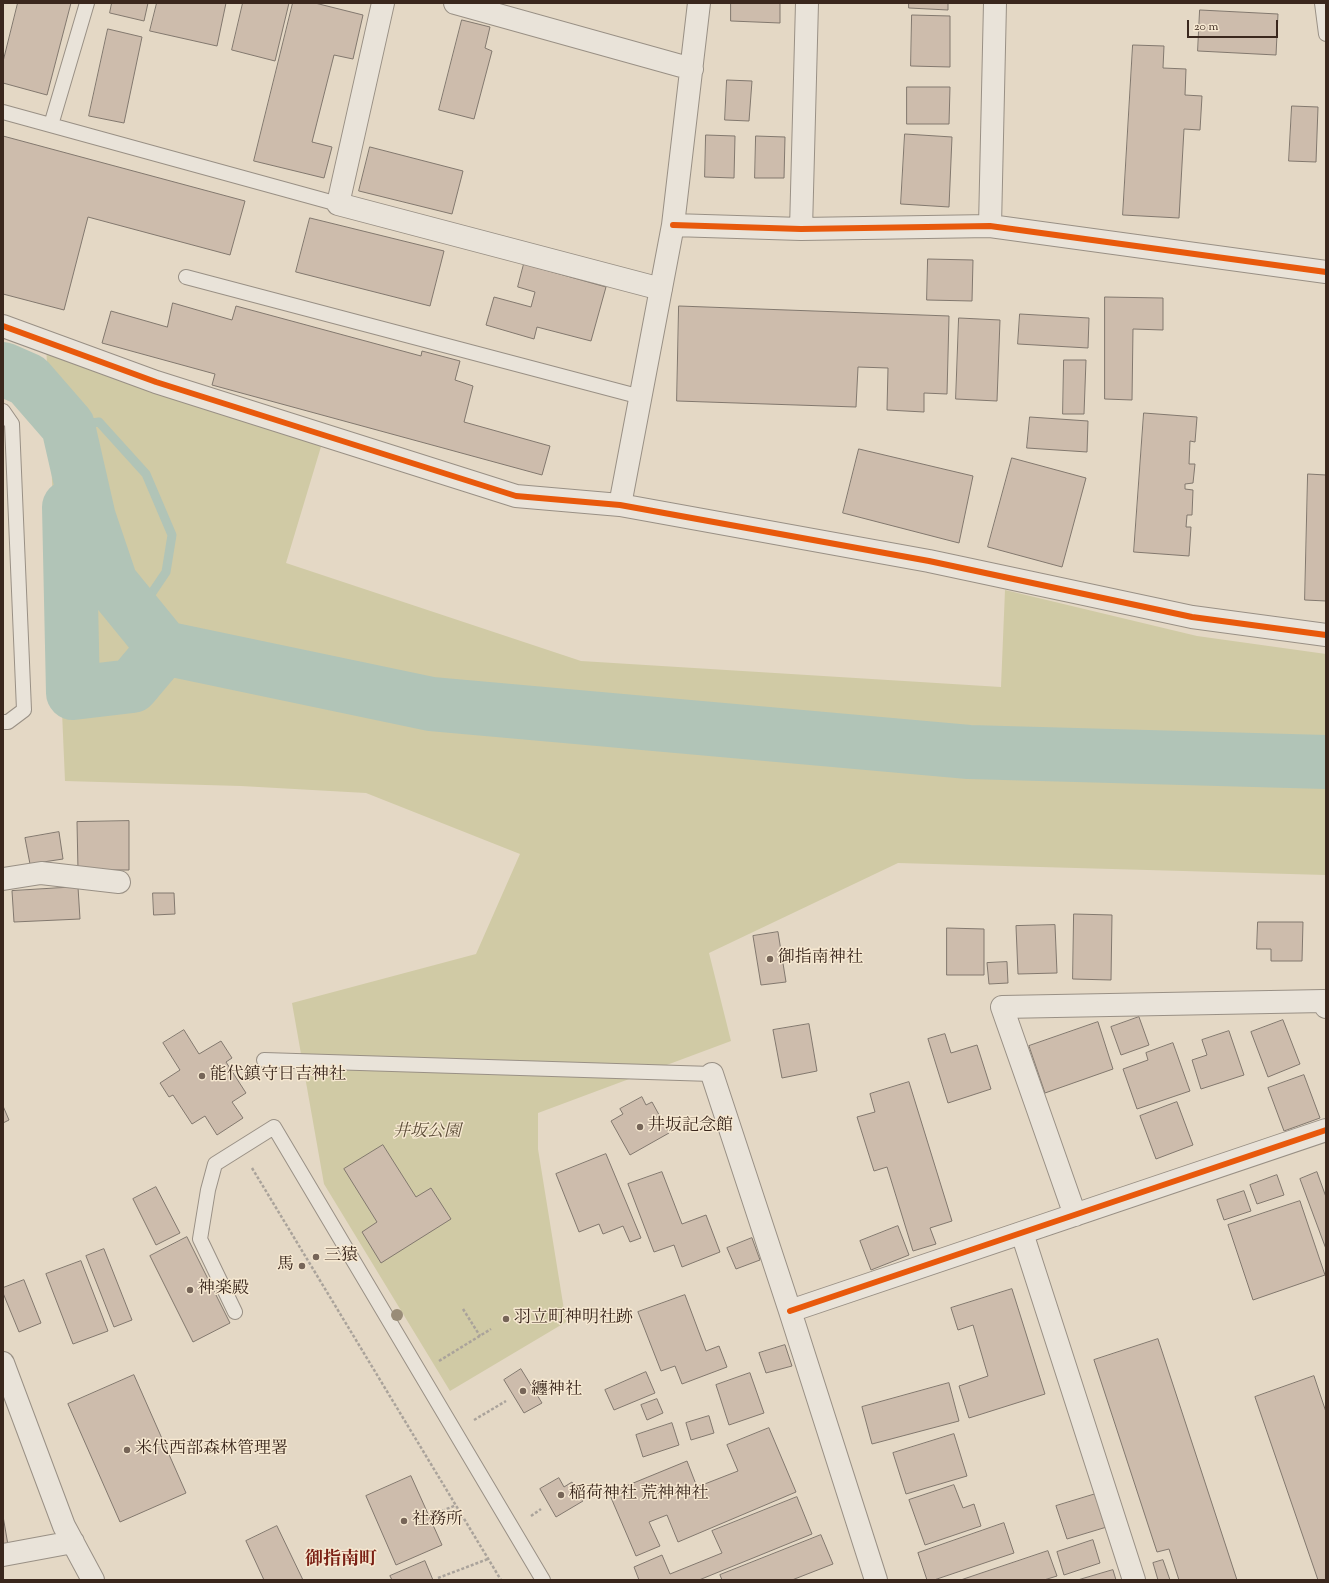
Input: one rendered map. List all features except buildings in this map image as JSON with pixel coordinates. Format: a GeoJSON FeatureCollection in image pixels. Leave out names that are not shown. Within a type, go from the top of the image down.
{"type":"FeatureCollection","features":[{"type":"Feature","properties":{"kind":"street"},"geometry":{"type":"LineString","coordinates":[[383,3],[338,204],[661,289]]}},
{"type":"Feature","properties":{"kind":"street"},"geometry":{"type":"LineString","coordinates":[[456,3],[692,69]]}},
{"type":"Feature","properties":{"kind":"street"},"geometry":{"type":"LineString","coordinates":[[620,505],[673,225],[699,3]]}},
{"type":"Feature","properties":{"kind":"street"},"geometry":{"type":"LineString","coordinates":[[801,229],[807,3]]}},
{"type":"Feature","properties":{"kind":"street"},"geometry":{"type":"LineString","coordinates":[[990,226],[994,3]]}},
{"type":"Feature","properties":{"kind":"street"},"geometry":{"type":"LineString","coordinates":[[673,225],[801,229],[990,226],[1326,272]]}},
{"type":"Feature","properties":{"kind":"street"},"geometry":{"type":"LineString","coordinates":[[3,326],[156,382],[516,496],[620,505],[929,561],[1192,617],[1326,635]]}},
{"type":"Feature","properties":{"kind":"street"},"geometry":{"type":"LineString","coordinates":[[3,878],[41,873],[119,882]]}},
{"type":"Feature","properties":{"kind":"street"},"geometry":{"type":"LineString","coordinates":[[1075,1215],[1002,1007],[1324,1001],[1326,1007]]}},
{"type":"Feature","properties":{"kind":"street"},"geometry":{"type":"LineString","coordinates":[[712,1074],[876,1580]]}},
{"type":"Feature","properties":{"kind":"street"},"geometry":{"type":"LineString","coordinates":[[790,1311],[1326,1130]]}},
{"type":"Feature","properties":{"kind":"street"},"geometry":{"type":"LineString","coordinates":[[1022,1233],[1134,1580]]}},
{"type":"Feature","properties":{"kind":"street"},"geometry":{"type":"LineString","coordinates":[[3,1363],[64,1526],[93,1580]]}},
{"type":"Feature","properties":{"kind":"street"},"geometry":{"type":"LineString","coordinates":[[3,1555],[73,1542]]}},
{"type":"Feature","properties":{"kind":"lane"},"geometry":{"type":"LineString","coordinates":[[52,125],[87,3]]}},
{"type":"Feature","properties":{"kind":"lane"},"geometry":{"type":"LineString","coordinates":[[1322,3],[1326,34]]}},
{"type":"Feature","properties":{"kind":"lane"},"geometry":{"type":"LineString","coordinates":[[3,112],[338,204]]}},
{"type":"Feature","properties":{"kind":"lane"},"geometry":{"type":"LineString","coordinates":[[186,277],[641,397]]}},
{"type":"Feature","properties":{"kind":"lane"},"geometry":{"type":"LineString","coordinates":[[3,411],[12,424],[24,710],[8,722],[3,722]]}},
{"type":"Feature","properties":{"kind":"lane"},"geometry":{"type":"LineString","coordinates":[[264,1060],[712,1074]]}},
{"type":"Feature","properties":{"kind":"lane"},"geometry":{"type":"LineString","coordinates":[[235,1312],[200,1239],[208,1190],[215,1164],[274,1127],[543,1580]]}},
{"type":"Feature","properties":{"kind":"path"},"geometry":{"type":"LineString","coordinates":[[241,1148],[501,1580]]}},
{"type":"Feature","properties":{"kind":"path"},"geometry":{"type":"LineString","coordinates":[[463,1309],[480,1336]]}},
{"type":"Feature","properties":{"kind":"path"},"geometry":{"type":"LineString","coordinates":[[420,1373],[491,1329]]}},
{"type":"Feature","properties":{"kind":"path"},"geometry":{"type":"LineString","coordinates":[[455,1431],[506,1401]]}},
{"type":"Feature","properties":{"kind":"path"},"geometry":{"type":"LineString","coordinates":[[433,1515],[456,1505]]}},
{"type":"Feature","properties":{"kind":"path"},"geometry":{"type":"LineString","coordinates":[[438,1578],[488,1559]]}},
{"type":"Feature","properties":{"kind":"green space","name":"井坂公園"},"geometry":{"type":"Polygon","coordinates":[[[46,342],[323,440],[286,563],[581,661],[1001,687],[1005,590],[1197,636],[1326,654],[1326,875],[898,863],[709,953],[731,1041],[538,1113],[538,1149],[566,1322],[450,1391],[324,1184],[292,1003],[476,954],[520,854],[366,793],[241,786],[65,781],[46,342]]]}},
{"type":"Feature","properties":{"kind":"waterway"},"geometry":{"type":"LineString","coordinates":[[3,369],[28,380],[68,426],[89,518],[111,583],[164,648],[431,704],[969,752],[1326,762]]}},
{"type":"Feature","properties":{"kind":"waterway"},"geometry":{"type":"LineString","coordinates":[[68,426],[99,422],[146,474],[172,535],[166,572],[137,615]]}},
{"type":"Feature","properties":{"kind":"waterway"},"geometry":{"type":"LineString","coordinates":[[69,507],[73,693],[132,686],[164,648]]}},
{"type":"Feature","properties":{"kind":"cycle path"},"geometry":{"type":"LineString","coordinates":[[673,225],[801,229],[990,226],[1326,272]]}},
{"type":"Feature","properties":{"kind":"cycle path"},"geometry":{"type":"LineString","coordinates":[[3,326],[156,382],[516,496],[620,505],[929,561],[1192,617],[1326,635]]}},
{"type":"Feature","properties":{"kind":"cycle path"},"geometry":{"type":"LineString","coordinates":[[790,1311],[1326,1130]]}},
{"type":"Feature","properties":{"kind":"place","name":"御指南神社"},"geometry":{"type":"Point","coordinates":[770,959]}},
{"type":"Feature","properties":{"kind":"place","name":"能代鎮守日吉神社"},"geometry":{"type":"Point","coordinates":[202,1076]}},
{"type":"Feature","properties":{"kind":"place","name":"井坂記念館"},"geometry":{"type":"Point","coordinates":[640,1127]}},
{"type":"Feature","properties":{"kind":"place","name":"三猿"},"geometry":{"type":"Point","coordinates":[316,1257]}},
{"type":"Feature","properties":{"kind":"place","name":"馬"},"geometry":{"type":"Point","coordinates":[302,1266]}},
{"type":"Feature","properties":{"kind":"place","name":"神楽殿"},"geometry":{"type":"Point","coordinates":[190,1290]}},
{"type":"Feature","properties":{"kind":"place","name":"羽立町神明社跡"},"geometry":{"type":"Point","coordinates":[506,1319]}},
{"type":"Feature","properties":{"kind":"place","name":"纏神社"},"geometry":{"type":"Point","coordinates":[523,1391]}},
{"type":"Feature","properties":{"kind":"place","name":"米代西部森林管理署"},"geometry":{"type":"Point","coordinates":[127,1450]}},
{"type":"Feature","properties":{"kind":"place","name":"稲荷神社 荒神神社"},"geometry":{"type":"Point","coordinates":[561,1495]}},
{"type":"Feature","properties":{"kind":"place","name":"社務所"},"geometry":{"type":"Point","coordinates":[404,1521]}},
{"type":"Feature","properties":{"kind":"district","name":"御指南町"},"geometry":{"type":"Point","coordinates":[341,1561]}}]}
